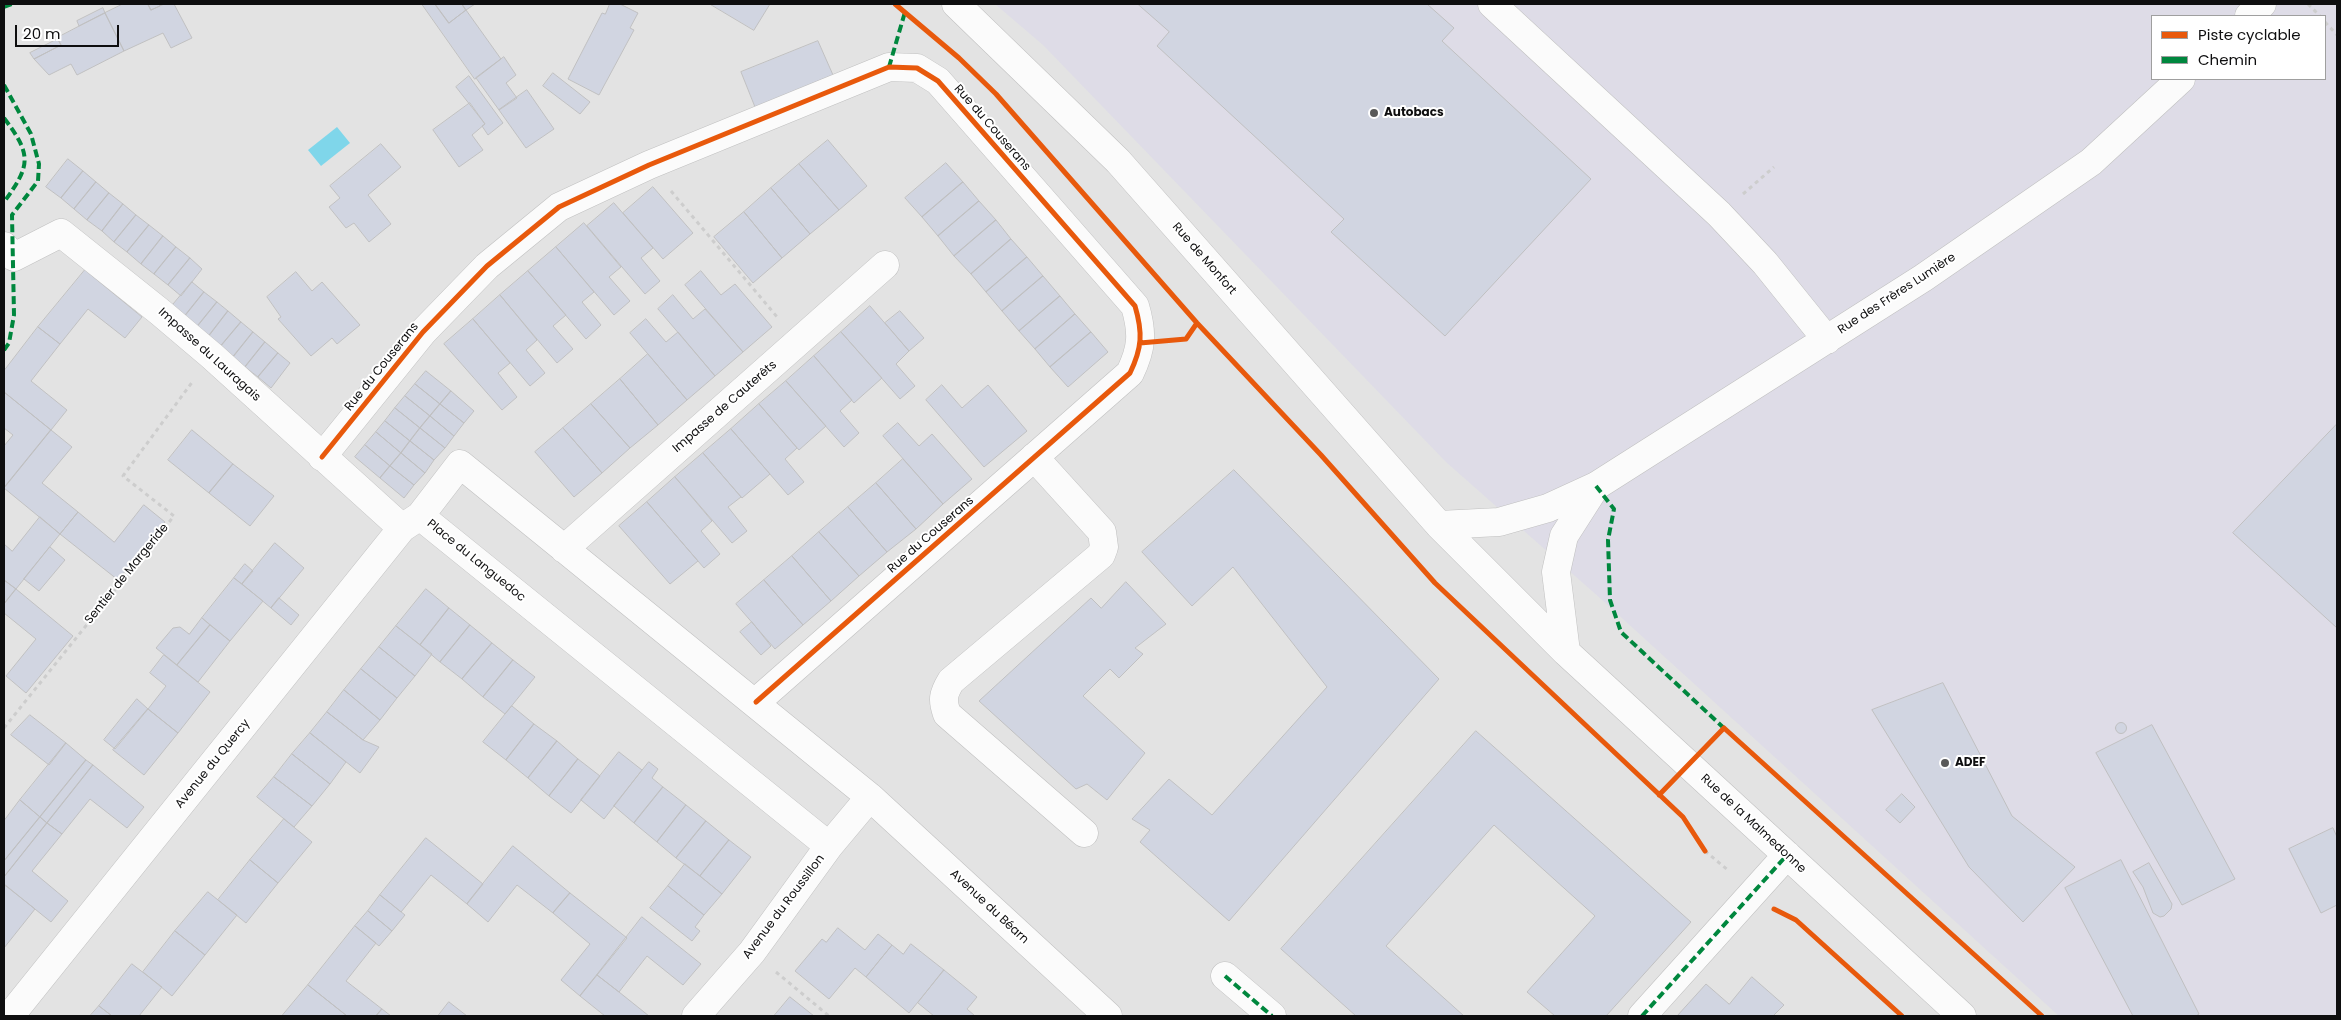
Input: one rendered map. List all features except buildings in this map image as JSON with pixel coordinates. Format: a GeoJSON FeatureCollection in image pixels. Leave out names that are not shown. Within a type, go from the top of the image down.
{"type":"FeatureCollection","features":[{"type":"Feature","properties":{"kind":"street","name":"Rue de Monfort"},"geometry":{"type":"LineString","coordinates":[[956,4],[1118,161],[1439,526]]}},
{"type":"Feature","properties":{"kind":"street"},"geometry":{"type":"LineString","coordinates":[[1492,4],[1719,214],[1765,263],[1827,340]]}},
{"type":"Feature","properties":{"kind":"street"},"geometry":{"type":"LineString","coordinates":[[2250,15],[2262,4]]}},
{"type":"Feature","properties":{"kind":"street","name":"Rue du Couserans"},"geometry":{"type":"LineString","coordinates":[[322,457],[423,332],[487,266],[559,207],[649,166],[889,67],[917,68],[938,81],[1135,306],[1141,327],[1139,354],[1130,373],[756,702]]}},
{"type":"Feature","properties":{"kind":"street","name":"Rue des Frères Lumière"},"geometry":{"type":"LineString","coordinates":[[1439,526],[1499,522],[1548,508],[1596,486],[1931,272],[2091,162],[2180,80]]}},
{"type":"Feature","properties":{"kind":"street","name":"Impasse du Lauragais"},"geometry":{"type":"LineString","coordinates":[[4,246],[14,256],[61,233],[212,356],[322,457],[411,522]]}},
{"type":"Feature","properties":{"kind":"street","name":"Impasse de Cauterêts"},"geometry":{"type":"LineString","coordinates":[[564,549],[886,265]]}},
{"type":"Feature","properties":{"kind":"street"},"geometry":{"type":"LineString","coordinates":[[1034,457],[1102,532],[1104,547],[1101,555],[951,681],[944,693],[943,702],[947,714],[1084,833]]}},
{"type":"Feature","properties":{"kind":"street","name":"Place du Languedoc"},"geometry":{"type":"LineString","coordinates":[[829,846],[411,522],[460,464],[756,702],[870,797]]}},
{"type":"Feature","properties":{"kind":"street","name":"Rue des Frères Lumière"},"geometry":{"type":"LineString","coordinates":[[1566,652],[1556,572],[1564,536],[1596,486]]}},
{"type":"Feature","properties":{"kind":"street","name":"Avenue du Quercy"},"geometry":{"type":"LineString","coordinates":[[10,1016],[411,522]]}},
{"type":"Feature","properties":{"kind":"street","name":"Rue de la Malmedonne"},"geometry":{"type":"LineString","coordinates":[[1439,526],[1566,652],[1962,1016]]}},
{"type":"Feature","properties":{"kind":"street","name":"Avenue du Roussillon"},"geometry":{"type":"LineString","coordinates":[[696,1016],[752,952],[829,846],[870,797]]}},
{"type":"Feature","properties":{"kind":"street","name":"Avenue du Béarn"},"geometry":{"type":"LineString","coordinates":[[870,797],[1108,1016]]}},
{"type":"Feature","properties":{"kind":"street"},"geometry":{"type":"LineString","coordinates":[[1642,1016],[1787,855]]}},
{"type":"Feature","properties":{"kind":"street"},"geometry":{"type":"LineString","coordinates":[[1225,976],[1272,1016]]}},
{"type":"Feature","properties":{"kind":"path"},"geometry":{"type":"LineString","coordinates":[[2308,4],[2319,15]]}},
{"type":"Feature","properties":{"kind":"path"},"geometry":{"type":"LineString","coordinates":[[2326,23],[2337,35]]}},
{"type":"Feature","properties":{"kind":"path"},"geometry":{"type":"LineString","coordinates":[[649,166],[799,342]]}},
{"type":"Feature","properties":{"kind":"path"},"geometry":{"type":"LineString","coordinates":[[1719,214],[1774,167]]}},
{"type":"Feature","properties":{"kind":"path"},"geometry":{"type":"LineString","coordinates":[[752,952],[829,1016]]}},
{"type":"Feature","properties":{"kind":"shaded area"},"geometry":{"type":"Polygon","coordinates":[[[995,4],[2337,4],[2337,1016],[2059,1016],[1601,599],[1446,462],[1043,45],[995,4]]]}},
{"type":"Feature","properties":{"kind":"water"},"geometry":{"type":"Polygon","coordinates":[[[337,127],[350,143],[321,166],[308,150],[337,127]]]}},
{"type":"Feature","properties":{"kind":"marked path"},"geometry":{"type":"LineString","coordinates":[[4,7],[12,4]]}},
{"type":"Feature","properties":{"kind":"marked path"},"geometry":{"type":"LineString","coordinates":[[889,67],[905,12]]}},
{"type":"Feature","properties":{"kind":"marked path"},"geometry":{"type":"LineString","coordinates":[[4,85],[31,134],[39,164],[38,181],[12,215],[14,315],[9,343],[4,350]]}},
{"type":"Feature","properties":{"kind":"marked path"},"geometry":{"type":"LineString","coordinates":[[4,118],[20,142],[25,160],[19,178],[4,202]]}},
{"type":"Feature","properties":{"kind":"marked path"},"geometry":{"type":"LineString","coordinates":[[1596,486],[1614,509],[1608,540],[1610,600],[1621,632],[1727,731]]}},
{"type":"Feature","properties":{"kind":"marked path"},"geometry":{"type":"LineString","coordinates":[[1642,1016],[1787,855]]}},
{"type":"Feature","properties":{"kind":"marked path"},"geometry":{"type":"LineString","coordinates":[[1225,976],[1272,1016]]}},
{"type":"Feature","properties":{"kind":"cycle path"},"geometry":{"type":"LineString","coordinates":[[895,4],[959,58],[996,94],[1197,323],[1321,455],[1435,583],[1683,817],[1705,851]]}},
{"type":"Feature","properties":{"kind":"cycle path"},"geometry":{"type":"LineString","coordinates":[[322,457],[423,332],[487,266],[559,207],[649,165],[889,67],[917,68],[938,81],[1135,306],[1140,332],[1137,356],[1130,373],[756,702]]}},
{"type":"Feature","properties":{"kind":"cycle path"},"geometry":{"type":"LineString","coordinates":[[1140,343],[1186,339],[1197,323]]}},
{"type":"Feature","properties":{"kind":"cycle path"},"geometry":{"type":"LineString","coordinates":[[1659,795],[1724,728],[2042,1016]]}},
{"type":"Feature","properties":{"kind":"cycle path"},"geometry":{"type":"LineString","coordinates":[[1774,909],[1796,920],[1902,1016]]}},
{"type":"Feature","properties":{"kind":"place","name":"Autobacs"},"geometry":{"type":"Point","coordinates":[1374,113]}},
{"type":"Feature","properties":{"kind":"place","name":"ADEF"},"geometry":{"type":"Point","coordinates":[1945,763]}}]}
